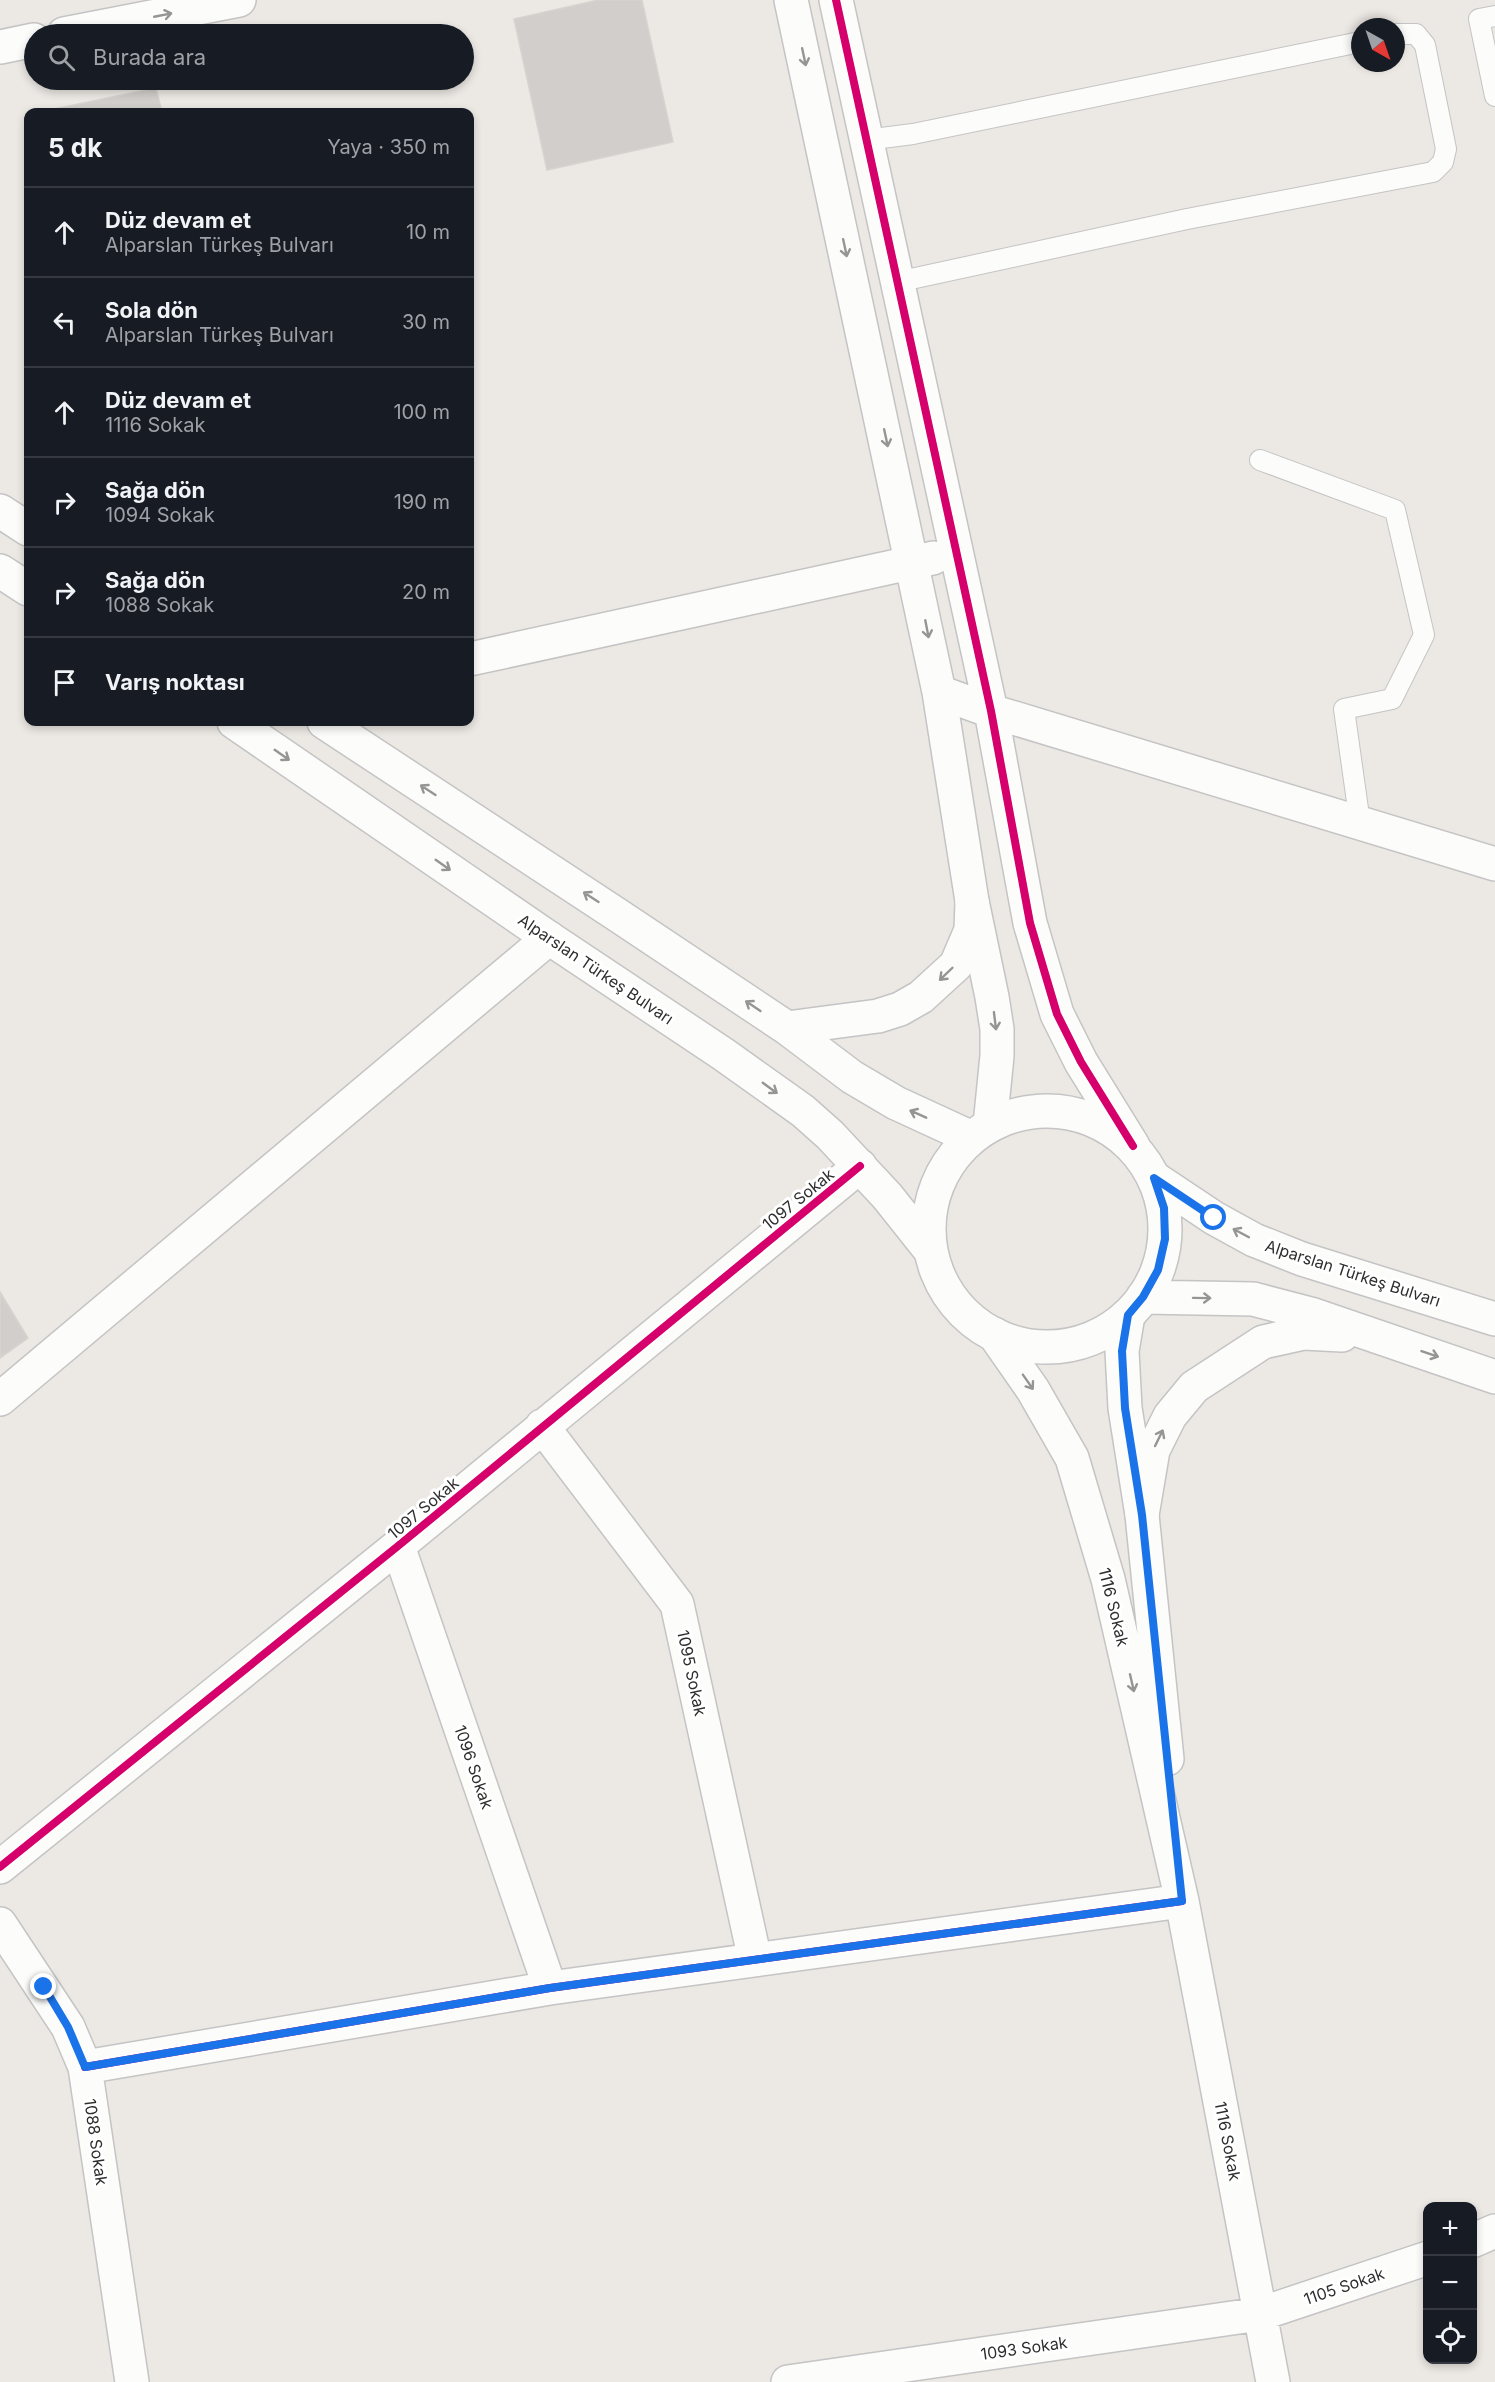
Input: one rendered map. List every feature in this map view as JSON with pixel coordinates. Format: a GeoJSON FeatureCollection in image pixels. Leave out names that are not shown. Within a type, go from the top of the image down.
{"type":"FeatureCollection","features":[{"type":"Feature","properties":{"kind":"street"},"geometry":{"type":"LineString","coordinates":[[115,24],[239,0]]}},
{"type":"Feature","properties":{"kind":"street"},"geometry":{"type":"LineString","coordinates":[[330,726],[787,1029],[852,1077],[896,1103],[981,1131],[997,1056],[992,997],[972,902],[939,692],[913,562],[791,0]]}},
{"type":"Feature","properties":{"kind":"street"},"geometry":{"type":"LineString","coordinates":[[836,0],[991,711],[1030,923],[1057,1014],[1081,1062],[1133,1146]]}},
{"type":"Feature","properties":{"kind":"street"},"geometry":{"type":"LineString","coordinates":[[0,47],[24,42]]}},
{"type":"Feature","properties":{"kind":"street"},"geometry":{"type":"LineString","coordinates":[[0,510],[24,526]]}},
{"type":"Feature","properties":{"kind":"street"},"geometry":{"type":"LineString","coordinates":[[474,658],[955,553]]}},
{"type":"Feature","properties":{"kind":"street"},"geometry":{"type":"LineString","coordinates":[[0,571],[24,586]]}},
{"type":"Feature","properties":{"kind":"street"},"geometry":{"type":"LineString","coordinates":[[939,692],[991,711],[1495,864]]}},
{"type":"Feature","properties":{"kind":"street","name":"Alparslan Türkeş Bulvarı"},"geometry":{"type":"LineString","coordinates":[[240,726],[723,1054],[803,1111],[860,1166],[930,1250]]}},
{"type":"Feature","properties":{"kind":"street"},"geometry":{"type":"LineString","coordinates":[[787,1029],[878,1016],[900,1009],[921,997],[956,965],[971,930],[972,902]]}},
{"type":"Feature","properties":{"kind":"street"},"geometry":{"type":"LineString","coordinates":[[0,1399],[549,938]]}},
{"type":"Feature","properties":{"kind":"street","name":"Alparslan Türkeş Bulvarı"},"geometry":{"type":"LineString","coordinates":[[1065,1111],[1102,1123],[1133,1146],[1154,1178],[1164,1208],[1165,1239],[1158,1270],[1136,1306],[1099,1335],[1064,1346],[1028,1346],[994,1334],[971,1320],[952,1300],[938,1276],[930,1250],[929,1218],[936,1188],[951,1160],[981,1131],[1026,1112],[1065,1111]]}},
{"type":"Feature","properties":{"kind":"street","name":"1097 Sokak"},"geometry":{"type":"LineString","coordinates":[[0,1867],[398,1546],[860,1166]]}},
{"type":"Feature","properties":{"kind":"street","name":"Alparslan Türkeş Bulvarı"},"geometry":{"type":"LineString","coordinates":[[1154,1178],[1214,1218],[1254,1240],[1302,1259],[1495,1319]]}},
{"type":"Feature","properties":{"kind":"street"},"geometry":{"type":"LineString","coordinates":[[1136,1306],[1253,1299],[1314,1315],[1495,1377]]}},
{"type":"Feature","properties":{"kind":"street","name":"1116 Sokak"},"geometry":{"type":"LineString","coordinates":[[1136,1306],[1122,1351],[1125,1408],[1142,1515],[1182,1901]]}},
{"type":"Feature","properties":{"kind":"street"},"geometry":{"type":"LineString","coordinates":[[1142,1515],[1153,1450],[1170,1416],[1194,1387],[1263,1342],[1304,1332],[1382,1337]]}},
{"type":"Feature","properties":{"kind":"street","name":"1116 Sokak"},"geometry":{"type":"LineString","coordinates":[[994,1334],[1033,1390],[1072,1458],[1108,1579],[1182,1901],[1273,2382]]}},
{"type":"Feature","properties":{"kind":"street","name":"1095 Sokak"},"geometry":{"type":"LineString","coordinates":[[542,1426],[677,1604],[755,1960]]}},
{"type":"Feature","properties":{"kind":"street","name":"1096 Sokak"},"geometry":{"type":"LineString","coordinates":[[398,1546],[550,1988]]}},
{"type":"Feature","properties":{"kind":"street"},"geometry":{"type":"LineString","coordinates":[[85,2067],[550,1988],[1182,1901]]}},
{"type":"Feature","properties":{"kind":"street","name":"1088 Sokak"},"geometry":{"type":"LineString","coordinates":[[0,1924],[68,2027],[85,2067],[132,2382]]}},
{"type":"Feature","properties":{"kind":"street"},"geometry":{"type":"LineString","coordinates":[[1477,2239],[1495,2231]]}},
{"type":"Feature","properties":{"kind":"street","name":"1105 Sokak"},"geometry":{"type":"LineString","coordinates":[[1260,2314],[1423,2260]]}},
{"type":"Feature","properties":{"kind":"street","name":"1093 Sokak"},"geometry":{"type":"LineString","coordinates":[[788,2382],[1260,2314]]}},
{"type":"Feature","properties":{"kind":"lane"},"geometry":{"type":"LineString","coordinates":[[1495,16],[1479,19],[1495,96]]}},
{"type":"Feature","properties":{"kind":"lane"},"geometry":{"type":"LineString","coordinates":[[897,282],[1187,219],[1433,172],[1443,162],[1446,149],[1425,45],[1416,34],[1405,34]]}},
{"type":"Feature","properties":{"kind":"lane"},"geometry":{"type":"LineString","coordinates":[[866,140],[913,134],[1351,44]]}},
{"type":"Feature","properties":{"kind":"lane"},"geometry":{"type":"LineString","coordinates":[[1260,460],[1395,510],[1424,635],[1392,699],[1344,709],[1360,823]]}},
{"type":"Feature","properties":{"kind":"building"},"geometry":{"type":"Polygon","coordinates":[[[598,0],[642,0],[673,142],[547,170],[514,19],[598,0]]]}},
{"type":"Feature","properties":{"kind":"building"},"geometry":{"type":"Polygon","coordinates":[[[146,90],[156,90],[161,108],[59,108],[146,90]]]}},
{"type":"Feature","properties":{"kind":"building"},"geometry":{"type":"Polygon","coordinates":[[[0,1292],[28,1338],[0,1358],[0,1292]]]}},
{"type":"Feature","properties":{"kind":"cycle path"},"geometry":{"type":"LineString","coordinates":[[836,0],[991,711],[1030,923],[1057,1014],[1081,1062],[1133,1146]]}},
{"type":"Feature","properties":{"kind":"cycle path"},"geometry":{"type":"LineString","coordinates":[[0,1867],[398,1546],[860,1166]]}},
{"type":"Feature","properties":{"kind":"cycle path"},"geometry":{"type":"LineString","coordinates":[[85,2067],[550,1988],[1182,1901]]}},
{"type":"Feature","properties":{"kind":"route"},"geometry":{"type":"LineString","coordinates":[[44,1987],[68,2027],[85,2067],[550,1988],[1182,1901],[1142,1515],[1125,1408],[1122,1351],[1128,1315],[1143,1297],[1158,1270],[1165,1239],[1164,1208],[1154,1178],[1214,1218]]}}]}
